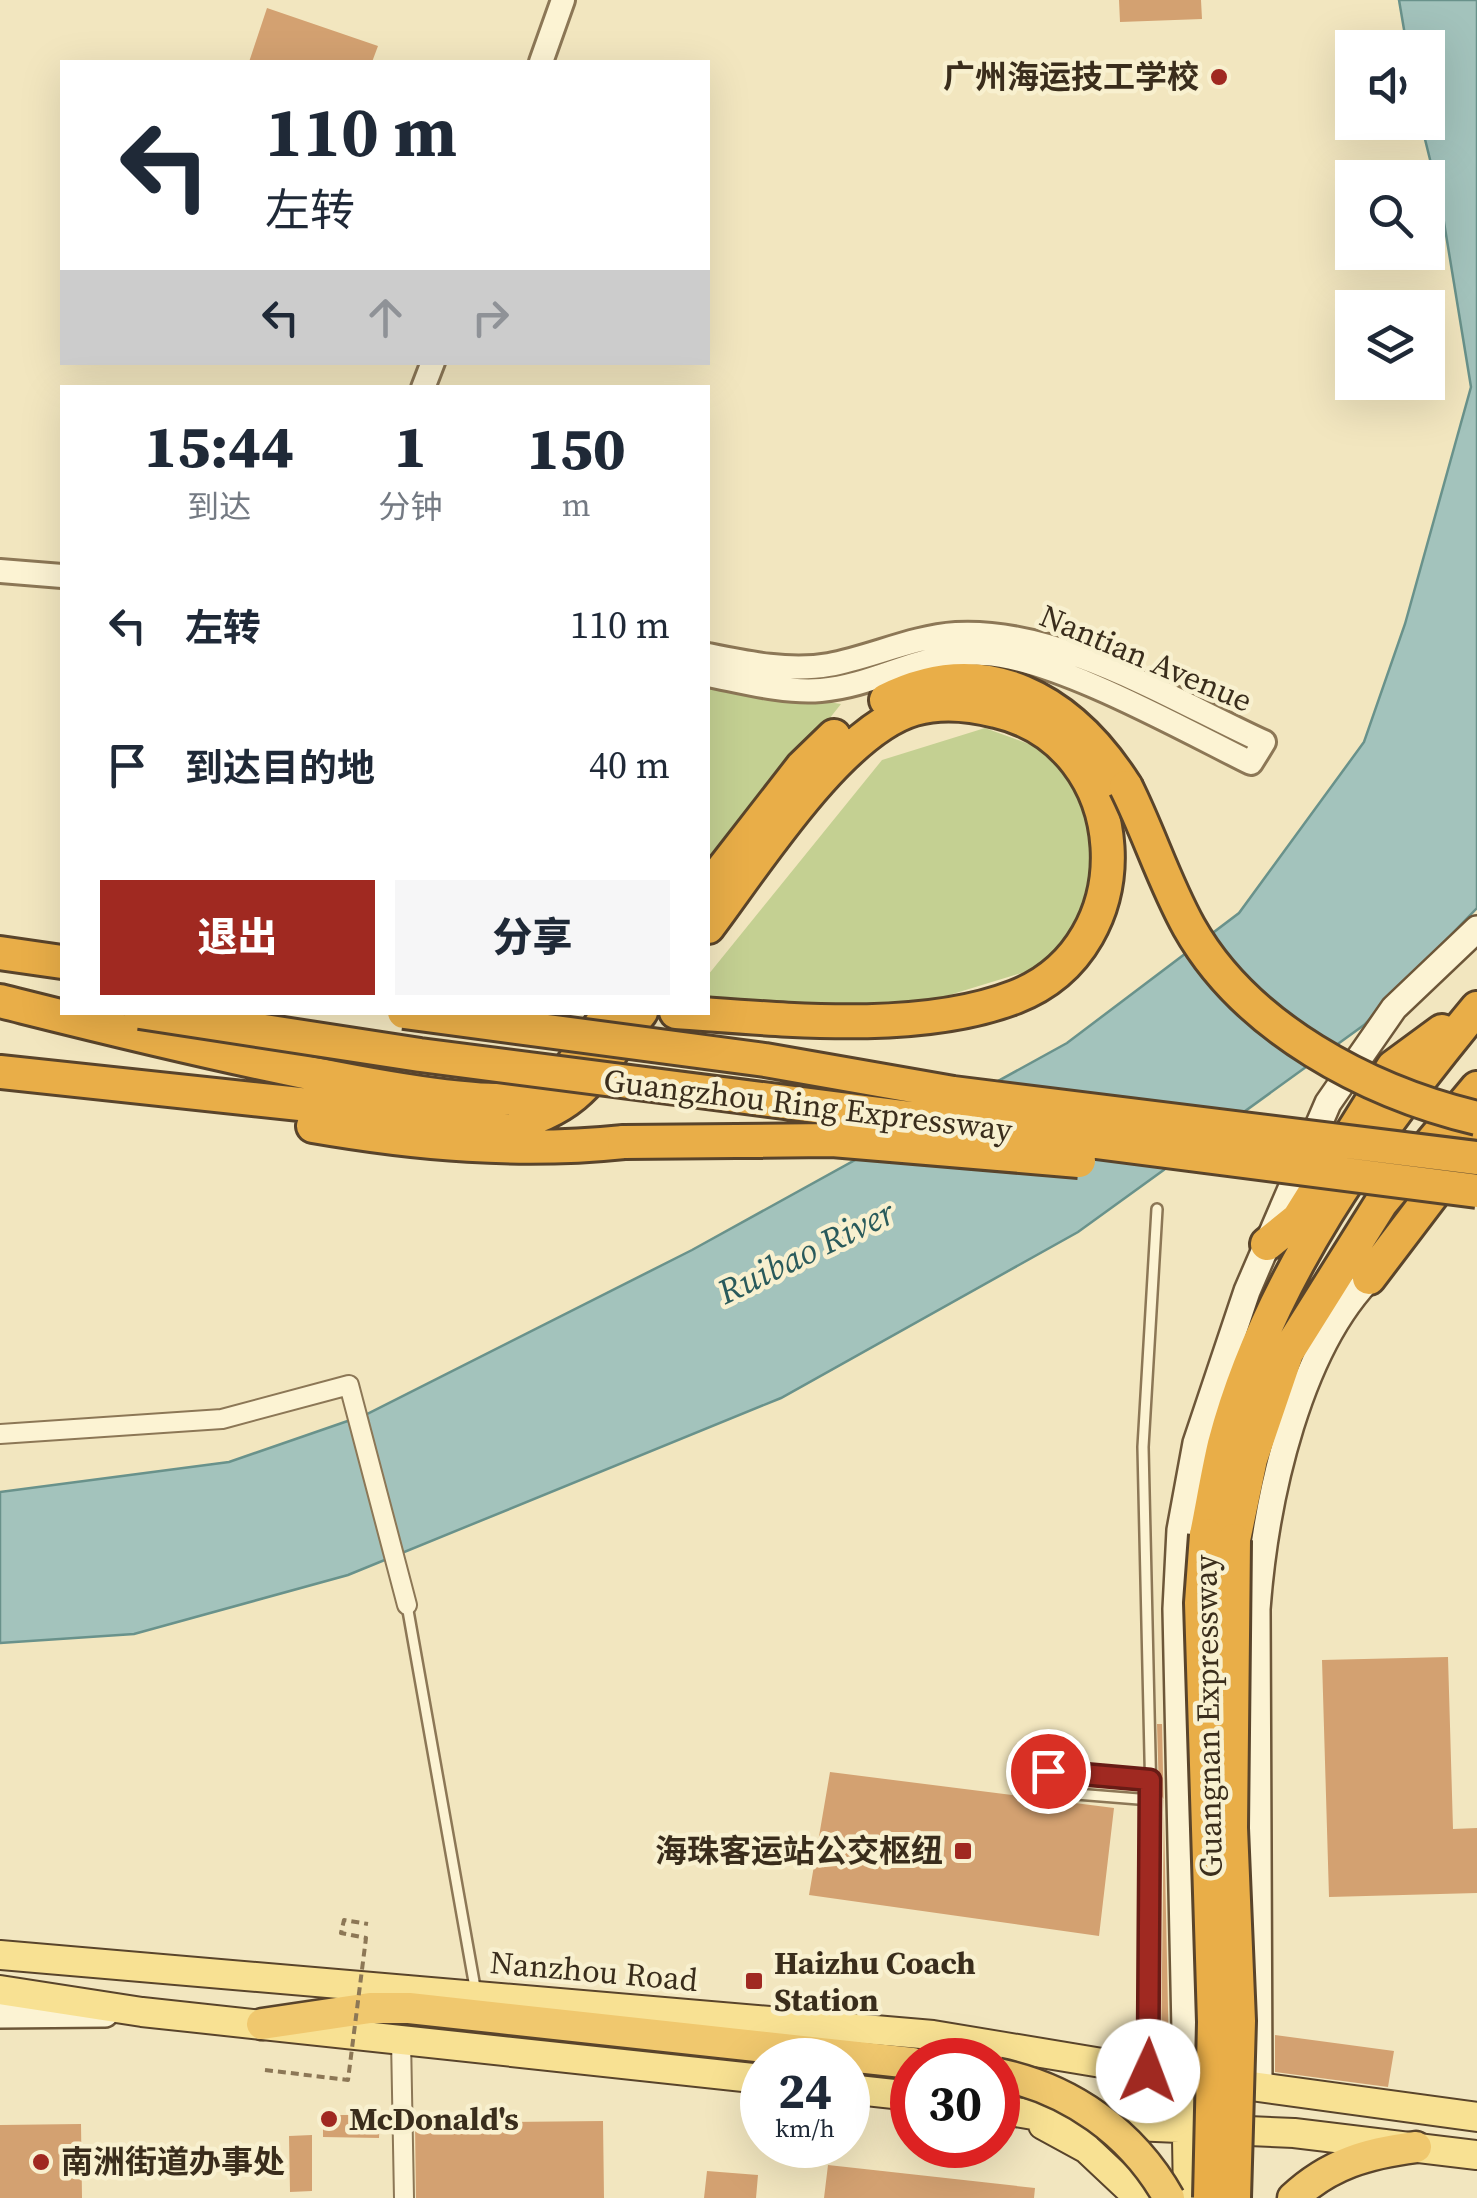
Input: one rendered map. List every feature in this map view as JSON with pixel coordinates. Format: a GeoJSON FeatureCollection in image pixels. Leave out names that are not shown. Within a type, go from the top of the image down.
{"type":"FeatureCollection","features":[{"type":"Feature","properties":{"kind":"highway"},"geometry":{"type":"LineString","coordinates":[[710,885],[802,767],[871,708],[906,690],[942,680],[979,678],[1022,692],[1056,709],[1084,729],[1126,787],[1190,929],[1220,969],[1262,1013],[1312,1050],[1358,1074],[1477,1121],[1448,1174],[1369,1278]]}},
{"type":"Feature","properties":{"kind":"highway"},"geometry":{"type":"LineString","coordinates":[[710,924],[832,767],[871,732],[913,709],[962,703],[1010,714],[1051,734],[1086,770],[1104,816],[1109,860],[1101,903],[1086,937],[1054,974],[1017,996],[975,1008],[903,1018],[790,1020],[710,1014]]}},
{"type":"Feature","properties":{"kind":"highway"},"geometry":{"type":"LineString","coordinates":[[0,951],[60,959]]}},
{"type":"Feature","properties":{"kind":"highway"},"geometry":{"type":"LineString","coordinates":[[0,992],[60,1002]]}},
{"type":"Feature","properties":{"kind":"highway"},"geometry":{"type":"LineString","coordinates":[[0,1001],[230,1055],[471,1100],[538,1095],[554,1084],[608,1015]]}},
{"type":"Feature","properties":{"kind":"highway"},"geometry":{"type":"LineString","coordinates":[[1267,1244],[1298,1219],[1393,1068],[1477,1006]]}},
{"type":"Feature","properties":{"kind":"highway","name":"Guangnan Expressway"},"geometry":{"type":"LineString","coordinates":[[1234,2198],[1239,2021],[1220,1537],[1225,1442],[1262,1342],[1309,1244],[1392,1114],[1477,1006]]}},
{"type":"Feature","properties":{"kind":"highway","name":"Guangzhou Ring Expressway"},"geometry":{"type":"LineString","coordinates":[[160,1015],[420,1055],[1477,1192]]}},
{"type":"Feature","properties":{"kind":"highway","name":"Guangzhou Ring Expressway"},"geometry":{"type":"LineString","coordinates":[[427,1015],[765,1060],[953,1093],[1477,1158]]}},
{"type":"Feature","properties":{"kind":"highway"},"geometry":{"type":"LineString","coordinates":[[9,1073],[506,1126],[544,1117],[570,1103],[639,1015]]}},
{"type":"Feature","properties":{"kind":"highway"},"geometry":{"type":"LineString","coordinates":[[9,1073],[377,1137],[548,1149],[624,1142],[832,1140],[1477,1192]]}},
{"type":"Feature","properties":{"kind":"highway","name":"Guangnan Expressway"},"geometry":{"type":"LineString","coordinates":[[1210,2198],[1214,2022],[1202,1604],[1220,1537],[1287,1353],[1381,1203],[1477,1088]]}},
{"type":"Feature","properties":{"kind":"highway"},"geometry":{"type":"LineString","coordinates":[[262,2024],[370,2008],[409,2008],[890,2061]]}},
{"type":"Feature","properties":{"kind":"highway"},"geometry":{"type":"LineString","coordinates":[[1020,2080],[1056,2091],[1105,2122],[1141,2157],[1169,2198]]}},
{"type":"Feature","properties":{"kind":"highway"},"geometry":{"type":"LineString","coordinates":[[1293,2198],[1308,2183],[1348,2161],[1416,2148]]}},
{"type":"Feature","properties":{"kind":"main road"},"geometry":{"type":"LineString","coordinates":[[1188,2198],[1176,1609],[1180,1530],[1196,1443],[1267,1244],[1328,1103],[1394,1008],[1477,929]]}},
{"type":"Feature","properties":{"kind":"main road"},"geometry":{"type":"LineString","coordinates":[[1250,2198],[1252,2131],[1259,2087],[1256,1608],[1274,1475],[1294,1414],[1333,1332],[1369,1278],[1419,1234],[1477,1169]]}},
{"type":"Feature","properties":{"kind":"main road","name":"Nanzhou Road"},"geometry":{"type":"LineString","coordinates":[[0,1955],[476,1996],[890,2042]]}},
{"type":"Feature","properties":{"kind":"main road"},"geometry":{"type":"LineString","coordinates":[[0,1990],[142,2012],[740,2077]]}},
{"type":"Feature","properties":{"kind":"main road"},"geometry":{"type":"LineString","coordinates":[[0,2015],[142,2012]]}},
{"type":"Feature","properties":{"kind":"main road","name":"Nanzhou Road"},"geometry":{"type":"LineString","coordinates":[[1020,2057],[1477,2117]]}},
{"type":"Feature","properties":{"kind":"main road"},"geometry":{"type":"LineString","coordinates":[[1020,2113],[1086,2124],[1252,2131],[1477,2155]]}},
{"type":"Feature","properties":{"kind":"main road"},"geometry":{"type":"LineString","coordinates":[[1020,2118],[1087,2149],[1138,2198]]}},
{"type":"Feature","properties":{"kind":"street"},"geometry":{"type":"LineString","coordinates":[[542,60],[563,0]]}},
{"type":"Feature","properties":{"kind":"street"},"geometry":{"type":"LineString","coordinates":[[0,571],[60,576]]}},
{"type":"Feature","properties":{"kind":"street","name":"Nantian Avenue"},"geometry":{"type":"LineString","coordinates":[[710,655],[806,668],[926,638],[991,634],[1056,648],[1264,742],[1251,764],[1020,658],[986,654],[935,656],[821,690],[792,690],[710,675]]}},
{"type":"Feature","properties":{"kind":"street"},"geometry":{"type":"LineString","coordinates":[[0,1434],[222,1420],[349,1385],[407,1605]]}},
{"type":"Feature","properties":{"kind":"street"},"geometry":{"type":"LineString","coordinates":[[1148,2071],[1151,1800]]}},
{"type":"Feature","properties":{"kind":"street"},"geometry":{"type":"LineString","coordinates":[[400,2039],[404,2198]]}},
{"type":"Feature","properties":{"kind":"lane"},"geometry":{"type":"LineString","coordinates":[[1150,1780],[1048,1771],[1050,1792],[1151,1800],[1142,1464],[1157,1209]]}},
{"type":"Feature","properties":{"kind":"lane"},"geometry":{"type":"LineString","coordinates":[[407,1605],[476,1996]]}},
{"type":"Feature","properties":{"kind":"path"},"geometry":{"type":"LineString","coordinates":[[266,2070],[348,2080],[366,1938],[341,1933],[344,1920],[368,1924]]}},
{"type":"Feature","properties":{"kind":"green space"},"geometry":{"type":"Polygon","coordinates":[[[710,682],[841,704],[710,868],[710,682]]]}},
{"type":"Feature","properties":{"kind":"green space"},"geometry":{"type":"Polygon","coordinates":[[[985,728],[1062,756],[1087,799],[1101,859],[1086,919],[1041,967],[933,1000],[825,1006],[710,1003],[710,973],[882,760],[985,728]]]}},
{"type":"Feature","properties":{"kind":"water","name":"Ruibao River"},"geometry":{"type":"Polygon","coordinates":[[[1399,0],[1477,0],[1477,908],[1364,1025],[1078,1232],[781,1398],[348,1575],[134,1634],[0,1643],[0,1492],[229,1462],[365,1415],[692,1250],[1067,1043],[1239,913],[1364,742],[1405,624],[1471,387],[1445,228],[1445,160],[1430,160],[1425,140],[1445,140],[1445,30],[1404,30],[1399,0]]]}},
{"type":"Feature","properties":{"kind":"building"},"geometry":{"type":"Polygon","coordinates":[[[1119,0],[1201,0],[1202,19],[1120,22],[1119,0]]]}},
{"type":"Feature","properties":{"kind":"building"},"geometry":{"type":"Polygon","coordinates":[[[267,8],[378,46],[373,60],[250,60],[267,8]]]}},
{"type":"Feature","properties":{"kind":"building"},"geometry":{"type":"Polygon","coordinates":[[[1448,1657],[1453,1829],[1477,1828],[1477,1893],[1329,1897],[1322,1660],[1448,1657]]]}},
{"type":"Feature","properties":{"kind":"building"},"geometry":{"type":"Polygon","coordinates":[[[1157,1724],[1162,1724],[1164,1799],[1159,1791],[1157,1724]]]}},
{"type":"Feature","properties":{"kind":"building","name":"海珠客运站公交枢纽"},"geometry":{"type":"Polygon","coordinates":[[[830,1772],[1114,1808],[1099,1936],[809,1895],[830,1772]]]}},
{"type":"Feature","properties":{"kind":"building"},"geometry":{"type":"Polygon","coordinates":[[[1164,1812],[1169,2056],[1161,2055],[1164,1812]]]}},
{"type":"Feature","properties":{"kind":"building"},"geometry":{"type":"Polygon","coordinates":[[[1275,2035],[1394,2051],[1388,2087],[1275,2072],[1275,2035]]]}},
{"type":"Feature","properties":{"kind":"building"},"geometry":{"type":"Polygon","coordinates":[[[1135,2086],[1169,2092],[1169,2109],[1135,2108],[1135,2086]]]}},
{"type":"Feature","properties":{"kind":"building"},"geometry":{"type":"Polygon","coordinates":[[[323,2115],[380,2115],[379,2138],[323,2137],[323,2115]]]}},
{"type":"Feature","properties":{"kind":"building"},"geometry":{"type":"Polygon","coordinates":[[[603,2121],[604,2198],[416,2198],[415,2123],[603,2121]]]}},
{"type":"Feature","properties":{"kind":"building","name":"南洲街道办事处"},"geometry":{"type":"Polygon","coordinates":[[[81,2124],[82,2198],[0,2198],[0,2125],[81,2124]]]}},
{"type":"Feature","properties":{"kind":"building"},"geometry":{"type":"Polygon","coordinates":[[[312,2135],[312,2191],[290,2192],[289,2136],[312,2135]]]}},
{"type":"Feature","properties":{"kind":"building"},"geometry":{"type":"Polygon","coordinates":[[[828,2168],[1035,2188],[1034,2198],[824,2198],[828,2168]]]}},
{"type":"Feature","properties":{"kind":"building"},"geometry":{"type":"Polygon","coordinates":[[[707,2171],[758,2175],[756,2198],[704,2198],[707,2171]]]}},
{"type":"Feature","properties":{"kind":"place","name":"广州海运技工学校"},"geometry":{"type":"Point","coordinates":[1219,77]}},
{"type":"Feature","properties":{"kind":"place","name":"海珠客运站公交枢纽"},"geometry":{"type":"Point","coordinates":[963,1851]}},
{"type":"Feature","properties":{"kind":"place","name":"Haizhu Coach Station"},"geometry":{"type":"Point","coordinates":[754,1981]}},
{"type":"Feature","properties":{"kind":"place","name":"McDonald's"},"geometry":{"type":"Point","coordinates":[329,2119]}},
{"type":"Feature","properties":{"kind":"place","name":"南洲街道办事处"},"geometry":{"type":"Point","coordinates":[41,2162]}},
{"type":"Feature","properties":{"kind":"route"},"geometry":{"type":"LineString","coordinates":[[1048,1771],[1150,1780],[1148,2071]]}}]}
